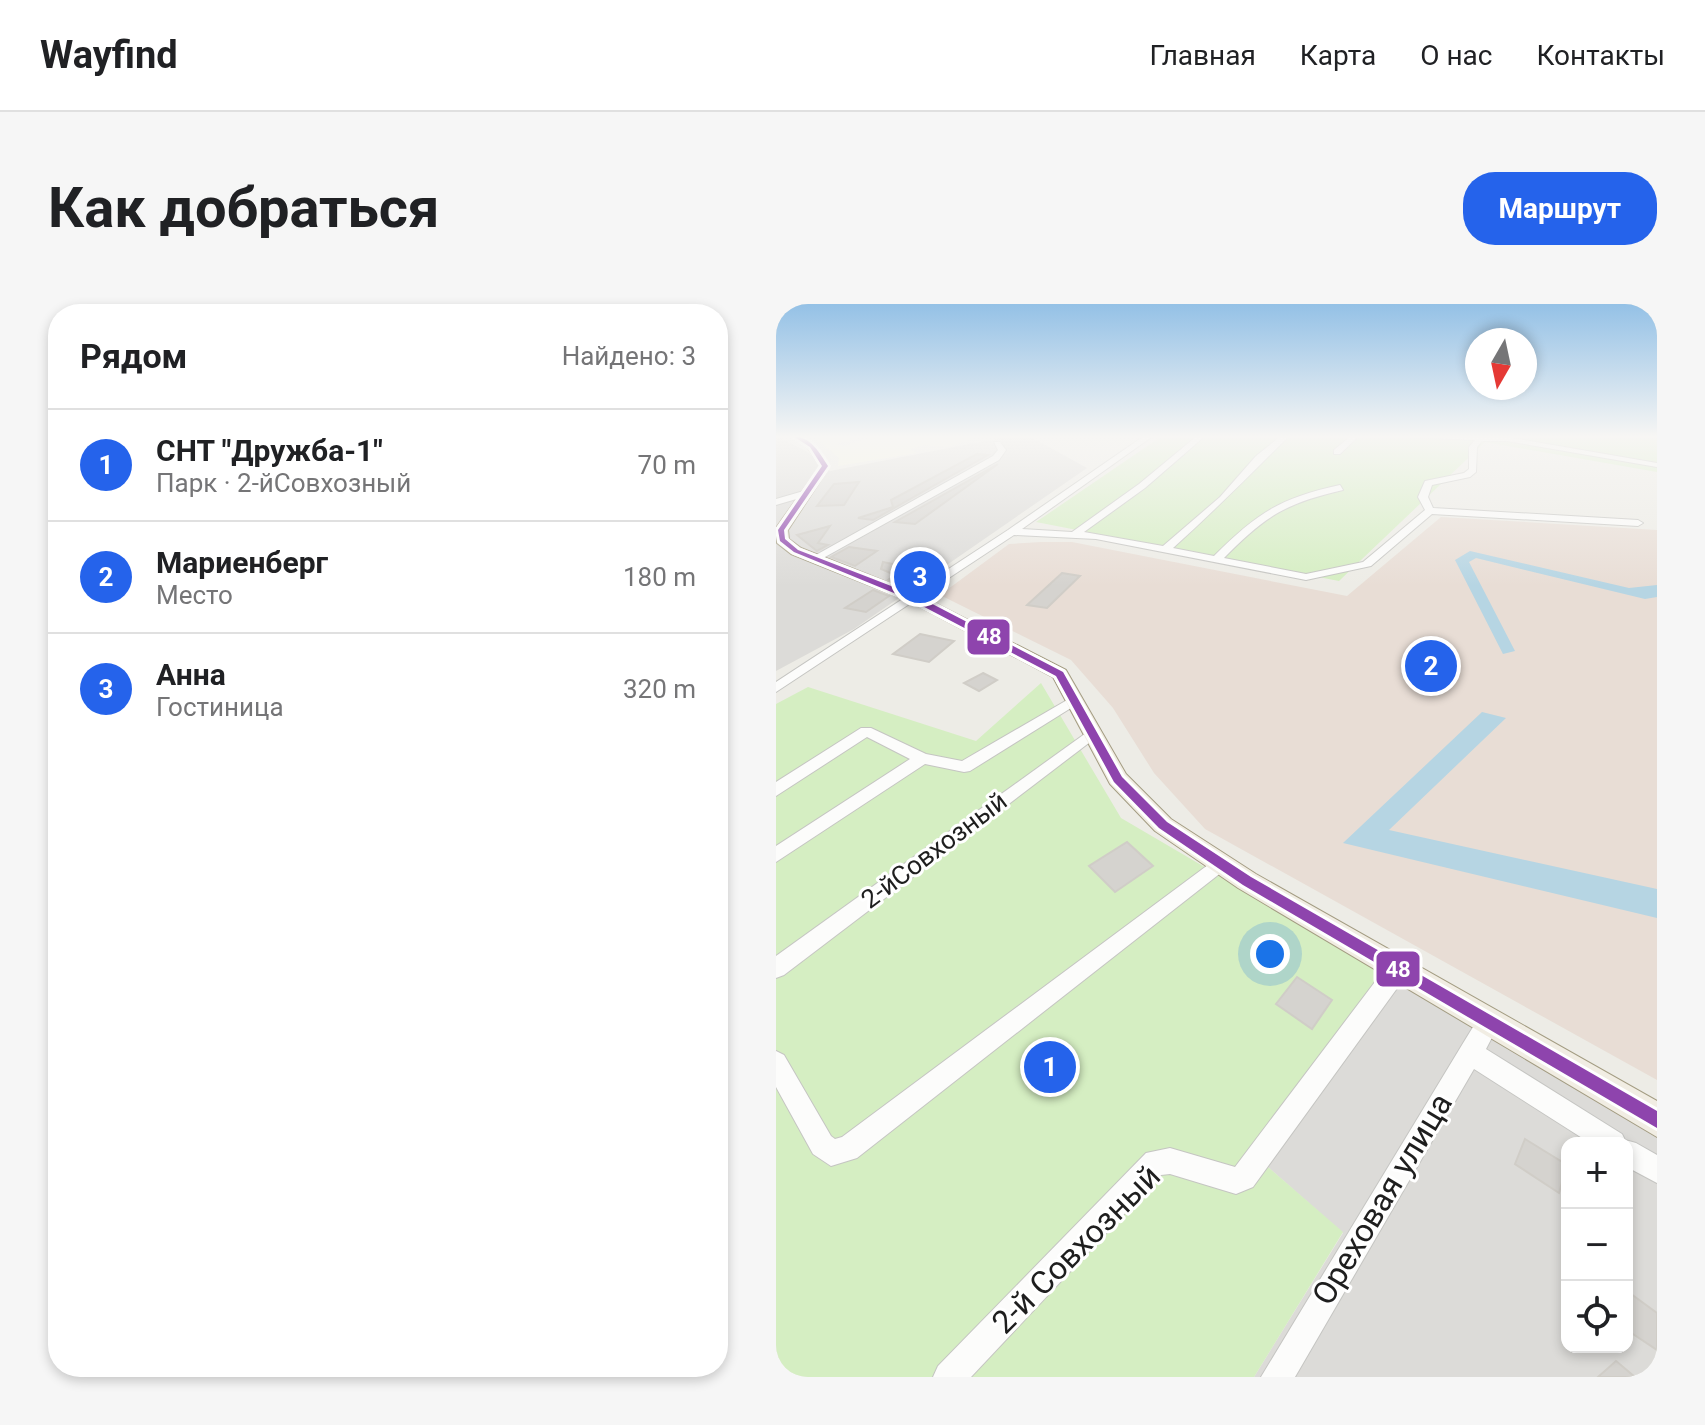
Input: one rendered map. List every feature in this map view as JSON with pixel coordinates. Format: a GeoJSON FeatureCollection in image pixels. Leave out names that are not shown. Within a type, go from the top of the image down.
{"type":"FeatureCollection","features":[{"type":"Feature","properties":{"kind":"main road"},"geometry":{"type":"LineString","coordinates":[[812,486],[781,530],[782,540],[812,560],[914,598],[1060,674],[1118,779],[1163,825],[1220,863],[1657,1120]]}},
{"type":"Feature","properties":{"kind":"street"},"geometry":{"type":"LineString","coordinates":[[812,560],[945,486]]}},
{"type":"Feature","properties":{"kind":"street"},"geometry":{"type":"LineString","coordinates":[[776,688],[1078,486]]}},
{"type":"Feature","properties":{"kind":"street"},"geometry":{"type":"LineString","coordinates":[[1074,535],[1142,486]]}},
{"type":"Feature","properties":{"kind":"street"},"geometry":{"type":"LineString","coordinates":[[1164,550],[1234,486]]}},
{"type":"Feature","properties":{"kind":"street"},"geometry":{"type":"LineString","coordinates":[[1427,486],[1423,497],[1430,511]]}},
{"type":"Feature","properties":{"kind":"street"},"geometry":{"type":"LineString","coordinates":[[1216,560],[1255,519],[1300,496],[1340,488]]}},
{"type":"Feature","properties":{"kind":"street"},"geometry":{"type":"LineString","coordinates":[[776,502],[807,493]]}},
{"type":"Feature","properties":{"kind":"street"},"geometry":{"type":"LineString","coordinates":[[1012,532],[1074,535],[1306,577],[1367,564],[1430,511],[1638,523]]}},
{"type":"Feature","properties":{"kind":"street"},"geometry":{"type":"LineString","coordinates":[[776,790],[866,731],[922,758],[964,767],[1074,700]]}},
{"type":"Feature","properties":{"kind":"street","name":"2-йСовхозный"},"geometry":{"type":"LineString","coordinates":[[776,968],[1093,733]]}},
{"type":"Feature","properties":{"kind":"street"},"geometry":{"type":"LineString","coordinates":[[776,855],[922,758]]}},
{"type":"Feature","properties":{"kind":"street"},"geometry":{"type":"LineString","coordinates":[[776,1063],[822,1145],[831,1153],[848,1149],[1220,863]]}},
{"type":"Feature","properties":{"kind":"street","name":"2-й Совхозный"},"geometry":{"type":"LineString","coordinates":[[949,1377],[1155,1162],[1170,1161],[1236,1181],[1244,1178],[1398,969]]}},
{"type":"Feature","properties":{"kind":"street","name":"Ореховая улица"},"geometry":{"type":"LineString","coordinates":[[1277,1377],[1489,1022]]}},
{"type":"Feature","properties":{"kind":"street"},"geometry":{"type":"LineString","coordinates":[[1470,1053],[1603,1137]]}},
{"type":"Feature","properties":{"kind":"street"},"geometry":{"type":"LineString","coordinates":[[1633,1156],[1657,1170]]}},
{"type":"Feature","properties":{"kind":"shaded area"},"geometry":{"type":"Polygon","coordinates":[[[776,486],[1061,486],[854,629],[776,671],[776,486]]]}},
{"type":"Feature","properties":{"kind":"shaded area"},"geometry":{"type":"Polygon","coordinates":[[[1441,517],[1657,530],[1657,1080],[1205,829],[1154,773],[1113,708],[1071,660],[940,595],[1009,544],[1072,542],[1347,596],[1441,517]]]}},
{"type":"Feature","properties":{"kind":"shaded area"},"geometry":{"type":"Polygon","coordinates":[[[1387,974],[1657,1133],[1657,1377],[1254,1377],[1343,1233],[1260,1160],[1387,974]]]}},
{"type":"Feature","properties":{"kind":"green space"},"geometry":{"type":"Polygon","coordinates":[[[1089,486],[1439,486],[1339,581],[1036,522],[1089,486]]]}},
{"type":"Feature","properties":{"kind":"green space"},"geometry":{"type":"Polygon","coordinates":[[[1041,683],[1121,818],[1387,974],[1260,1160],[1343,1232],[1254,1377],[776,1377],[776,704],[808,687],[976,741],[1041,683]]]}},
{"type":"Feature","properties":{"kind":"water"},"geometry":{"type":"Polygon","coordinates":[[[1470,551],[1629,588],[1657,585],[1657,597],[1645,599],[1476,558],[1469,562],[1515,651],[1503,654],[1455,560],[1470,551]]]}},
{"type":"Feature","properties":{"kind":"water"},"geometry":{"type":"Polygon","coordinates":[[[1482,712],[1506,718],[1389,830],[1657,889],[1657,918],[1343,843],[1482,712]]]}},
{"type":"Feature","properties":{"kind":"building"},"geometry":{"type":"Polygon","coordinates":[[[832,486],[856,486],[844,505],[817,506],[832,486]]]}},
{"type":"Feature","properties":{"kind":"building"},"geometry":{"type":"Polygon","coordinates":[[[917,486],[933,486],[873,520],[858,518],[893,507],[891,500],[917,486]]]}},
{"type":"Feature","properties":{"kind":"building"},"geometry":{"type":"Polygon","coordinates":[[[959,486],[967,486],[915,524],[895,522],[959,486]]]}},
{"type":"Feature","properties":{"kind":"building"},"geometry":{"type":"Polygon","coordinates":[[[830,526],[818,543],[828,545],[817,551],[797,535],[830,526]]]}},
{"type":"Feature","properties":{"kind":"building"},"geometry":{"type":"Polygon","coordinates":[[[849,547],[877,551],[855,566],[831,557],[849,547]]]}},
{"type":"Feature","properties":{"kind":"building"},"geometry":{"type":"Polygon","coordinates":[[[883,562],[936,574],[904,586],[888,580],[895,575],[881,569],[883,562]]]}},
{"type":"Feature","properties":{"kind":"building"},"geometry":{"type":"Polygon","coordinates":[[[1062,573],[1080,576],[1047,608],[1027,605],[1062,573]]]}},
{"type":"Feature","properties":{"kind":"building"},"geometry":{"type":"Polygon","coordinates":[[[873,590],[889,596],[866,612],[845,608],[873,590]]]}},
{"type":"Feature","properties":{"kind":"building"},"geometry":{"type":"Polygon","coordinates":[[[920,634],[954,641],[929,662],[893,654],[920,634]]]}},
{"type":"Feature","properties":{"kind":"building"},"geometry":{"type":"Polygon","coordinates":[[[983,673],[997,680],[979,691],[964,683],[983,673]]]}},
{"type":"Feature","properties":{"kind":"building"},"geometry":{"type":"Polygon","coordinates":[[[1127,842],[1153,866],[1115,892],[1089,866],[1127,842]]]}},
{"type":"Feature","properties":{"kind":"building"},"geometry":{"type":"Polygon","coordinates":[[[1297,977],[1332,1000],[1312,1029],[1276,1004],[1297,977]]]}},
{"type":"Feature","properties":{"kind":"building"},"geometry":{"type":"Polygon","coordinates":[[[1525,1139],[1561,1161],[1559,1193],[1515,1164],[1525,1139]]]}},
{"type":"Feature","properties":{"kind":"building"},"geometry":{"type":"Polygon","coordinates":[[[1633,1295],[1657,1313],[1657,1350],[1633,1334],[1633,1295]]]}},
{"type":"Feature","properties":{"kind":"building"},"geometry":{"type":"Polygon","coordinates":[[[1616,1361],[1635,1377],[1598,1377],[1616,1361]]]}},
{"type":"Feature","properties":{"kind":"transit line","name":"48"},"geometry":{"type":"LineString","coordinates":[[811,486],[781,530],[782,540],[796,551],[914,598],[1060,674],[1118,779],[1163,825],[1247,881],[1657,1120]]}},
{"type":"Feature","properties":{"kind":"place","name":"Анна"},"geometry":{"type":"Point","coordinates":[920,577]}},
{"type":"Feature","properties":{"kind":"place","name":"Мариенберг"},"geometry":{"type":"Point","coordinates":[1431,666]}},
{"type":"Feature","properties":{"kind":"place","name":"СНТ \"Дружба-1\""},"geometry":{"type":"Point","coordinates":[1050,1067]}}]}
